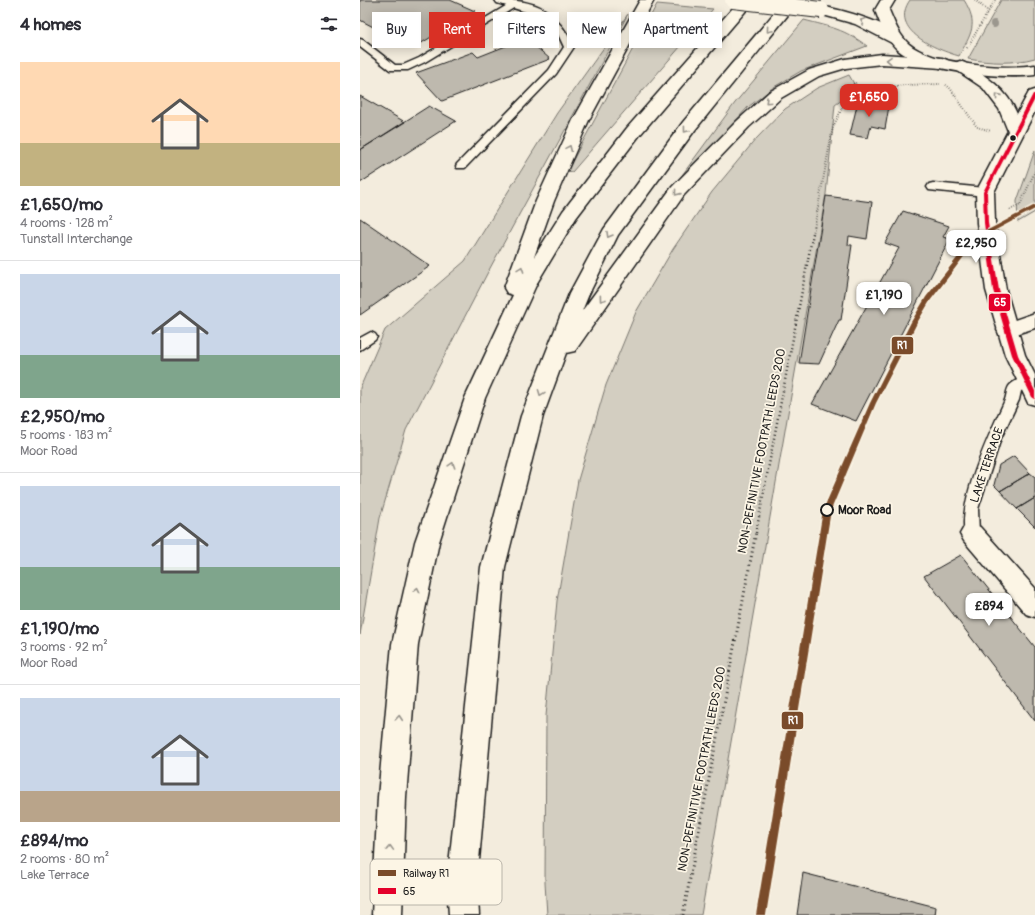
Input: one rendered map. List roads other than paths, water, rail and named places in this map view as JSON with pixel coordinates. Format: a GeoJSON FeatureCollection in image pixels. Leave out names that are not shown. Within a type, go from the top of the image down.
{"type":"FeatureCollection","features":[{"type":"Feature","properties":{"kind":"main road"},"geometry":{"type":"LineString","coordinates":[[733,0],[821,10],[862,20],[897,40],[909,51],[943,70]]}},
{"type":"Feature","properties":{"kind":"main road"},"geometry":{"type":"LineString","coordinates":[[475,398],[528,283],[569,215],[632,132],[748,0]]}},
{"type":"Feature","properties":{"kind":"main road"},"geometry":{"type":"LineString","coordinates":[[464,859],[493,567],[532,416],[579,294],[610,233],[689,126],[793,0]]}},
{"type":"Feature","properties":{"kind":"main road"},"geometry":{"type":"LineString","coordinates":[[888,0],[882,10],[888,26],[897,40]]}},
{"type":"Feature","properties":{"kind":"main road"},"geometry":{"type":"LineString","coordinates":[[508,2],[535,12]]}},
{"type":"Feature","properties":{"kind":"main road"},"geometry":{"type":"LineString","coordinates":[[389,859],[392,797],[406,644],[427,542],[475,398],[545,201],[581,120],[640,4]]}},
{"type":"Feature","properties":{"kind":"main road"},"geometry":{"type":"LineString","coordinates":[[550,370],[678,191],[743,124],[775,95],[814,73],[845,64],[882,59],[943,70],[960,66],[999,71],[1026,72],[1035,70]]}},
{"type":"Feature","properties":{"kind":"main road"},"geometry":{"type":"LineString","coordinates":[[960,66],[989,85],[1007,108],[1015,134]]}},
{"type":"Feature","properties":{"kind":"main road"},"geometry":{"type":"LineString","coordinates":[[1032,386],[1015,355],[996,290],[986,223],[985,192],[1035,95]]}},
{"type":"Feature","properties":{"kind":"main road"},"geometry":{"type":"LineString","coordinates":[[1007,330],[1035,320]]}},
{"type":"Feature","properties":{"kind":"main road","name":"LAKE TERRACE"},"geometry":{"type":"LineString","coordinates":[[972,534],[1035,606]]}},
{"type":"Feature","properties":{"kind":"main road"},"geometry":{"type":"LineString","coordinates":[[387,905],[387,915]]}},
{"type":"Feature","properties":{"kind":"main road"},"geometry":{"type":"LineString","coordinates":[[463,905],[464,915]]}},
{"type":"Feature","properties":{"kind":"lane"},"geometry":{"type":"LineString","coordinates":[[360,42],[393,68],[405,68],[422,60],[508,2]]}},
{"type":"Feature","properties":{"kind":"lane"},"geometry":{"type":"LineString","coordinates":[[461,166],[553,72],[569,47],[559,29]]}},
{"type":"Feature","properties":{"kind":"lane"},"geometry":{"type":"LineString","coordinates":[[933,187],[985,192]]}},
{"type":"Feature","properties":{"kind":"lane"},"geometry":{"type":"LineString","coordinates":[[360,345],[371,337]]}},
{"type":"Feature","properties":{"kind":"lane","name":"LAKE TERRACE"},"geometry":{"type":"LineString","coordinates":[[972,534],[971,509],[994,438],[1012,400],[1015,388],[1032,386]]}},
{"type":"Feature","properties":{"kind":"rail line","name":"R1"},"geometry":{"type":"LineString","coordinates":[[761,915],[827,510],[873,403],[914,322],[928,299],[967,249],[988,232],[1035,207]]}},
{"type":"Feature","properties":{"kind":"place","name":"Moor Road"},"geometry":{"type":"Point","coordinates":[827,510]}}]}
